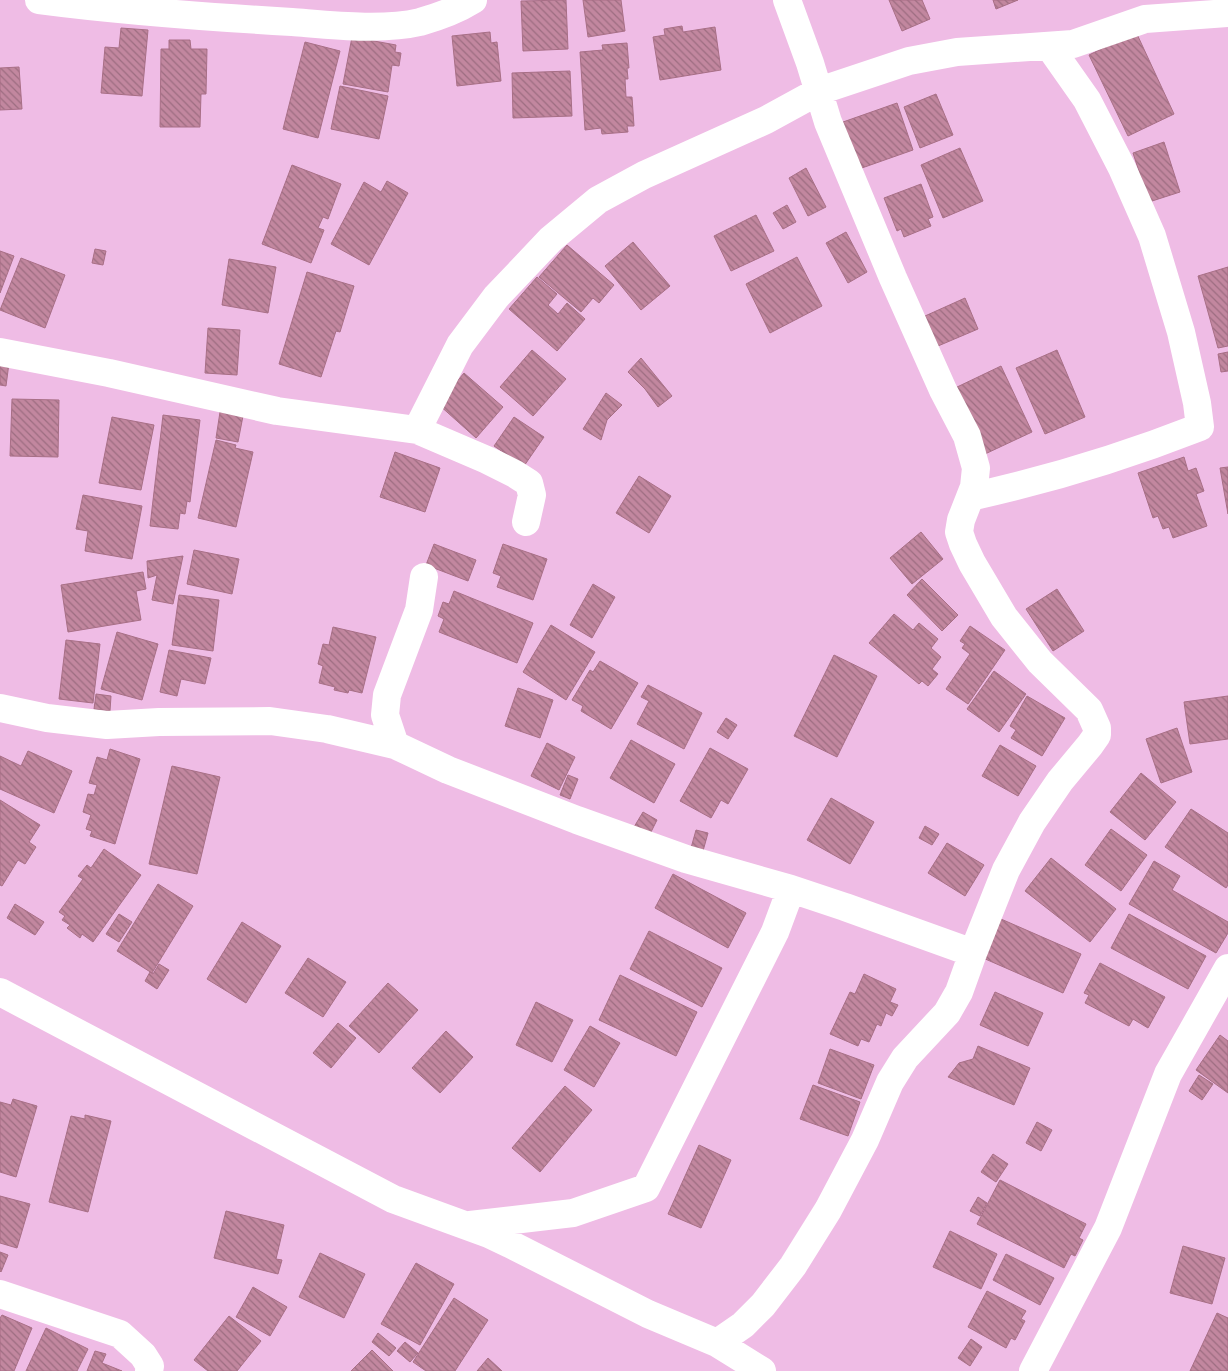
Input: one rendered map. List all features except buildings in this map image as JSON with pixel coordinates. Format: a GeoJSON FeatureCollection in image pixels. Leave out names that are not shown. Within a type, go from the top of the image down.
{"type":"FeatureCollection","features":[{"type":"Feature","properties":{"kind":"street"},"geometry":{"type":"LineString","coordinates":[[39,0],[88,7],[263,21],[391,26],[420,22],[460,8],[472,0]]}},
{"type":"Feature","properties":{"kind":"street"},"geometry":{"type":"LineString","coordinates":[[717,1343],[743,1325],[763,1305],[792,1266],[833,1201],[865,1140],[890,1082],[905,1058],[946,1013],[959,992],[1006,870],[1032,822],[1060,781],[1097,735],[1097,728],[1090,710],[1040,662],[1004,617],[972,563],[959,532],[961,520],[974,487],[976,468],[967,436],[943,390],[893,278],[828,122],[810,63],[787,0]]}},
{"type":"Feature","properties":{"kind":"street"},"geometry":{"type":"LineString","coordinates":[[417,430],[460,345],[496,297],[551,239],[598,200],[644,175],[766,120],[819,91],[909,61],[957,52],[1073,44],[1145,19],[1228,13]]}},
{"type":"Feature","properties":{"kind":"street"},"geometry":{"type":"LineString","coordinates":[[970,497],[1022,485],[1154,445],[1200,427],[1197,404],[1181,332],[1152,236],[1122,168],[1087,100],[1049,46]]}},
{"type":"Feature","properties":{"kind":"street"},"geometry":{"type":"LineString","coordinates":[[0,352],[109,373],[277,411],[417,430],[487,460],[530,483],[532,495],[526,522]]}},
{"type":"Feature","properties":{"kind":"street"},"geometry":{"type":"LineString","coordinates":[[395,745],[385,716],[387,695],[419,610],[424,577]]}},
{"type":"Feature","properties":{"kind":"street"},"geometry":{"type":"LineString","coordinates":[[0,708],[47,718],[107,725],[159,722],[270,722],[327,729],[395,745],[448,770],[576,820],[686,859],[791,889],[973,953]]}},
{"type":"Feature","properties":{"kind":"street"},"geometry":{"type":"LineString","coordinates":[[466,1226],[573,1212],[646,1188],[775,932],[791,889]]}},
{"type":"Feature","properties":{"kind":"street"},"geometry":{"type":"LineString","coordinates":[[1033,1371],[1108,1228],[1168,1074],[1228,968]]}},
{"type":"Feature","properties":{"kind":"street"},"geometry":{"type":"LineString","coordinates":[[0,992],[384,1195],[510,1244],[648,1314],[717,1343],[762,1371]]}},
{"type":"Feature","properties":{"kind":"street"},"geometry":{"type":"LineString","coordinates":[[0,1294],[120,1334],[143,1354],[155,1369]]}}]}
